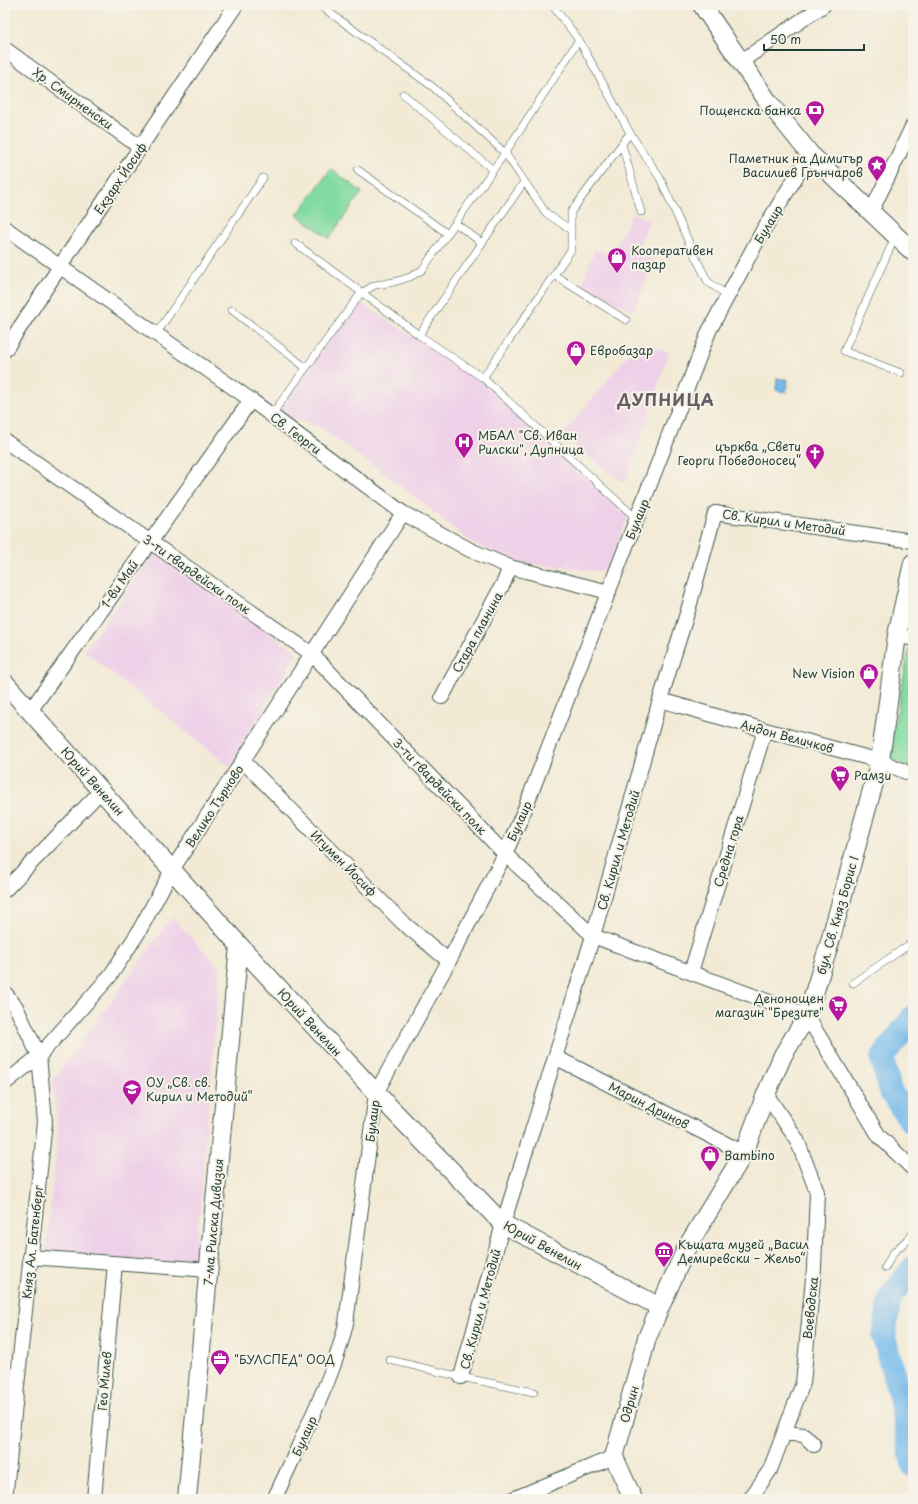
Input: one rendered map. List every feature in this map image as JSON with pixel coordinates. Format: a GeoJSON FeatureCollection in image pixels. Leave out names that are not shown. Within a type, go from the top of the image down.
{"type":"FeatureCollection","features":[{"type":"Feature","properties":{"kind":"street","name":"Екзарх Йосиф"},"geometry":{"type":"LineString","coordinates":[[5,350],[236,5]]}},
{"type":"Feature","properties":{"kind":"street"},"geometry":{"type":"LineString","coordinates":[[702,5],[769,103],[810,154],[913,252]]}},
{"type":"Feature","properties":{"kind":"street"},"geometry":{"type":"LineString","coordinates":[[740,62],[824,5]]}},
{"type":"Feature","properties":{"kind":"street","name":"Хр. Смирненски"},"geometry":{"type":"LineString","coordinates":[[5,48],[141,148]]}},
{"type":"Feature","properties":{"kind":"street"},"geometry":{"type":"LineString","coordinates":[[871,212],[913,125]]}},
{"type":"Feature","properties":{"kind":"street","name":"Булаир"},"geometry":{"type":"LineString","coordinates":[[274,1499],[324,1390],[340,1349],[346,1323],[376,1093],[449,961],[505,854],[524,811],[709,331],[762,232],[810,154]]}},
{"type":"Feature","properties":{"kind":"street","name":"Св. Георги"},"geometry":{"type":"LineString","coordinates":[[5,228],[272,414],[403,513],[470,550],[510,567],[608,592]]}},
{"type":"Feature","properties":{"kind":"street","name":"1-ви Май"},"geometry":{"type":"LineString","coordinates":[[30,710],[252,400]]}},
{"type":"Feature","properties":{"kind":"street","name":"3-ти гвардейски полк"},"geometry":{"type":"LineString","coordinates":[[5,441],[312,654],[505,854],[593,936],[806,1016]]}},
{"type":"Feature","properties":{"kind":"street","name":"Велико Търново"},"geometry":{"type":"LineString","coordinates":[[5,1083],[39,1056],[110,976],[138,932],[172,870],[403,513]]}},
{"type":"Feature","properties":{"kind":"street","name":"Св. Кирил и Методий"},"geometry":{"type":"LineString","coordinates":[[461,1377],[503,1224],[593,936],[660,700],[716,513],[913,541]]}},
{"type":"Feature","properties":{"kind":"street","name":"бул. Св. Княз Борис I"},"geometry":{"type":"LineString","coordinates":[[660,1307],[687,1247],[744,1153],[766,1094],[783,1055],[806,1016],[828,945],[880,761],[905,637],[913,563]]}},
{"type":"Feature","properties":{"kind":"street","name":"Стара планина"},"geometry":{"type":"LineString","coordinates":[[442,697],[504,582],[510,567]]}},
{"type":"Feature","properties":{"kind":"street","name":"Юрий Венелин"},"geometry":{"type":"LineString","coordinates":[[5,683],[239,945],[376,1093],[503,1224],[660,1307]]}},
{"type":"Feature","properties":{"kind":"street","name":"Андон Величков"},"geometry":{"type":"LineString","coordinates":[[660,700],[880,761],[913,775]]}},
{"type":"Feature","properties":{"kind":"street","name":"Средна гора"},"geometry":{"type":"LineString","coordinates":[[691,972],[765,730]]}},
{"type":"Feature","properties":{"kind":"street","name":"Игумен Йосиф"},"geometry":{"type":"LineString","coordinates":[[243,761],[402,922],[449,961]]}},
{"type":"Feature","properties":{"kind":"street"},"geometry":{"type":"LineString","coordinates":[[5,890],[102,790]]}},
{"type":"Feature","properties":{"kind":"street","name":"7-ма Рилска Дивизия"},"geometry":{"type":"LineString","coordinates":[[187,1499],[239,945]]}},
{"type":"Feature","properties":{"kind":"street","name":"Княз Ал. Батенберг"},"geometry":{"type":"LineString","coordinates":[[5,993],[16,1007],[39,1056],[45,1122],[5,1499]]}},
{"type":"Feature","properties":{"kind":"street"},"geometry":{"type":"LineString","coordinates":[[806,1016],[879,1136],[913,1169]]}},
{"type":"Feature","properties":{"kind":"street","name":"Марин Дринов"},"geometry":{"type":"LineString","coordinates":[[555,1057],[744,1153]]}},
{"type":"Feature","properties":{"kind":"street","name":"Воеводска"},"geometry":{"type":"LineString","coordinates":[[750,1499],[770,1470],[803,1383],[814,1268],[817,1192],[797,1140],[766,1094]]}},
{"type":"Feature","properties":{"kind":"street"},"geometry":{"type":"LineString","coordinates":[[30,1257],[209,1270]]}},
{"type":"Feature","properties":{"kind":"street","name":"Гео Милев"},"geometry":{"type":"LineString","coordinates":[[94,1499],[115,1263]]}},
{"type":"Feature","properties":{"kind":"street","name":"Одрин"},"geometry":{"type":"LineString","coordinates":[[614,1457],[647,1338],[660,1307]]}},
{"type":"Feature","properties":{"kind":"street"},"geometry":{"type":"LineString","coordinates":[[784,1433],[804,1435],[814,1445]]}},
{"type":"Feature","properties":{"kind":"street"},"geometry":{"type":"LineString","coordinates":[[513,1499],[614,1457],[633,1499]]}},
{"type":"Feature","properties":{"kind":"lane"},"geometry":{"type":"LineString","coordinates":[[319,5],[433,87],[505,153],[546,213],[571,230]]}},
{"type":"Feature","properties":{"kind":"lane"},"geometry":{"type":"LineString","coordinates":[[552,5],[579,40],[630,134],[660,178],[694,256],[708,282],[727,295]]}},
{"type":"Feature","properties":{"kind":"lane"},"geometry":{"type":"LineString","coordinates":[[272,414],[305,367],[361,293],[375,285],[394,282],[410,277],[422,270],[505,153],[579,40]]}},
{"type":"Feature","properties":{"kind":"lane"},"geometry":{"type":"LineString","coordinates":[[403,94],[493,170]]}},
{"type":"Feature","properties":{"kind":"lane"},"geometry":{"type":"LineString","coordinates":[[482,378],[571,250],[571,212],[630,134]]}},
{"type":"Feature","properties":{"kind":"lane"},"geometry":{"type":"LineString","coordinates":[[622,144],[641,212]]}},
{"type":"Feature","properties":{"kind":"lane"},"geometry":{"type":"LineString","coordinates":[[358,170],[448,234]]}},
{"type":"Feature","properties":{"kind":"lane"},"geometry":{"type":"LineString","coordinates":[[156,334],[263,178]]}},
{"type":"Feature","properties":{"kind":"lane"},"geometry":{"type":"LineString","coordinates":[[419,335],[524,182]]}},
{"type":"Feature","properties":{"kind":"lane"},"geometry":{"type":"LineString","coordinates":[[455,223],[482,243]]}},
{"type":"Feature","properties":{"kind":"lane"},"geometry":{"type":"LineString","coordinates":[[896,235],[844,350],[901,373]]}},
{"type":"Feature","properties":{"kind":"lane"},"geometry":{"type":"LineString","coordinates":[[295,242],[361,293],[482,378],[637,519]]}},
{"type":"Feature","properties":{"kind":"lane"},"geometry":{"type":"LineString","coordinates":[[554,276],[626,320]]}},
{"type":"Feature","properties":{"kind":"lane"},"geometry":{"type":"LineString","coordinates":[[232,310],[305,367]]}},
{"type":"Feature","properties":{"kind":"lane"},"geometry":{"type":"LineString","coordinates":[[854,983],[913,942]]}},
{"type":"Feature","properties":{"kind":"lane"},"geometry":{"type":"LineString","coordinates":[[885,1268],[893,1253],[913,1234]]}},
{"type":"Feature","properties":{"kind":"lane"},"geometry":{"type":"LineString","coordinates":[[390,1360],[534,1392]]}},
{"type":"Feature","properties":{"kind":"shaded area","name":"Кооперативен пазар"},"geometry":{"type":"Polygon","coordinates":[[[632,213],[649,221],[637,251],[654,260],[634,311],[581,287],[595,249],[612,256],[632,213]]]}},
{"type":"Feature","properties":{"kind":"shaded area","name":"МБАЛ \"Св. Иван Рилски\", Дупница"},"geometry":{"type":"Polygon","coordinates":[[[358,301],[479,380],[628,517],[605,572],[516,562],[473,544],[408,491],[318,426],[277,413],[358,301]]]}},
{"type":"Feature","properties":{"kind":"shaded area"},"geometry":{"type":"Polygon","coordinates":[[[639,341],[669,353],[625,484],[562,436],[639,341]]]}},
{"type":"Feature","properties":{"kind":"shaded area"},"geometry":{"type":"Polygon","coordinates":[[[155,553],[297,652],[230,767],[84,651],[155,553]]]}},
{"type":"Feature","properties":{"kind":"shaded area","name":"ОУ „Св. св. Кирил и Методий“"},"geometry":{"type":"Polygon","coordinates":[[[172,917],[220,968],[195,1264],[45,1255],[58,1132],[52,1081],[172,917]]]}},
{"type":"Feature","properties":{"kind":"green space"},"geometry":{"type":"Polygon","coordinates":[[[331,169],[362,192],[329,238],[297,215],[331,169]]]}},
{"type":"Feature","properties":{"kind":"green space"},"geometry":{"type":"Polygon","coordinates":[[[910,645],[913,646],[913,768],[888,758],[910,645]]]}},
{"type":"Feature","properties":{"kind":"water"},"geometry":{"type":"Polygon","coordinates":[[[777,378],[788,380],[786,393],[776,390],[777,378]]]}},
{"type":"Feature","properties":{"kind":"waterway"},"geometry":{"type":"LineString","coordinates":[[913,1017],[882,1058],[890,1091],[910,1120],[913,1122]]}},
{"type":"Feature","properties":{"kind":"waterway"},"geometry":{"type":"LineString","coordinates":[[913,1268],[890,1297],[884,1338],[900,1396],[913,1465]]}},
{"type":"Feature","properties":{"kind":"place","name":"Пощенска банка"},"geometry":{"type":"Point","coordinates":[815,127]}},
{"type":"Feature","properties":{"kind":"place","name":"Паметник на Димитър Василиев Грънчаров"},"geometry":{"type":"Point","coordinates":[877,182]}},
{"type":"Feature","properties":{"kind":"place","name":"Кооперативен пазар"},"geometry":{"type":"Point","coordinates":[617,274]}},
{"type":"Feature","properties":{"kind":"place","name":"Евробазар"},"geometry":{"type":"Point","coordinates":[576,367]}},
{"type":"Feature","properties":{"kind":"place","name":"МБАЛ \"Св. Иван Рилски\", Дупница"},"geometry":{"type":"Point","coordinates":[464,459]}},
{"type":"Feature","properties":{"kind":"place","name":"църква „Свети Георги Победоносец“"},"geometry":{"type":"Point","coordinates":[815,470]}},
{"type":"Feature","properties":{"kind":"place","name":"New Vision"},"geometry":{"type":"Point","coordinates":[869,690]}},
{"type":"Feature","properties":{"kind":"place","name":"Рамзи"},"geometry":{"type":"Point","coordinates":[840,792]}},
{"type":"Feature","properties":{"kind":"place","name":"Денонощен магазин \"Брезите\""},"geometry":{"type":"Point","coordinates":[838,1022]}},
{"type":"Feature","properties":{"kind":"place","name":"ОУ „Св. св. Кирил и Методий“"},"geometry":{"type":"Point","coordinates":[132,1106]}},
{"type":"Feature","properties":{"kind":"place","name":"Bambino"},"geometry":{"type":"Point","coordinates":[710,1172]}},
{"type":"Feature","properties":{"kind":"place","name":"Къщата музей „Васил Демиревски – Жельо“"},"geometry":{"type":"Point","coordinates":[664,1268]}},
{"type":"Feature","properties":{"kind":"place","name":"\"БУЛСПЕД\" ООД"},"geometry":{"type":"Point","coordinates":[220,1376]}},
{"type":"Feature","properties":{"kind":"district","name":"ДУПНИЦА"},"geometry":{"type":"Point","coordinates":[666,399]}}]}
